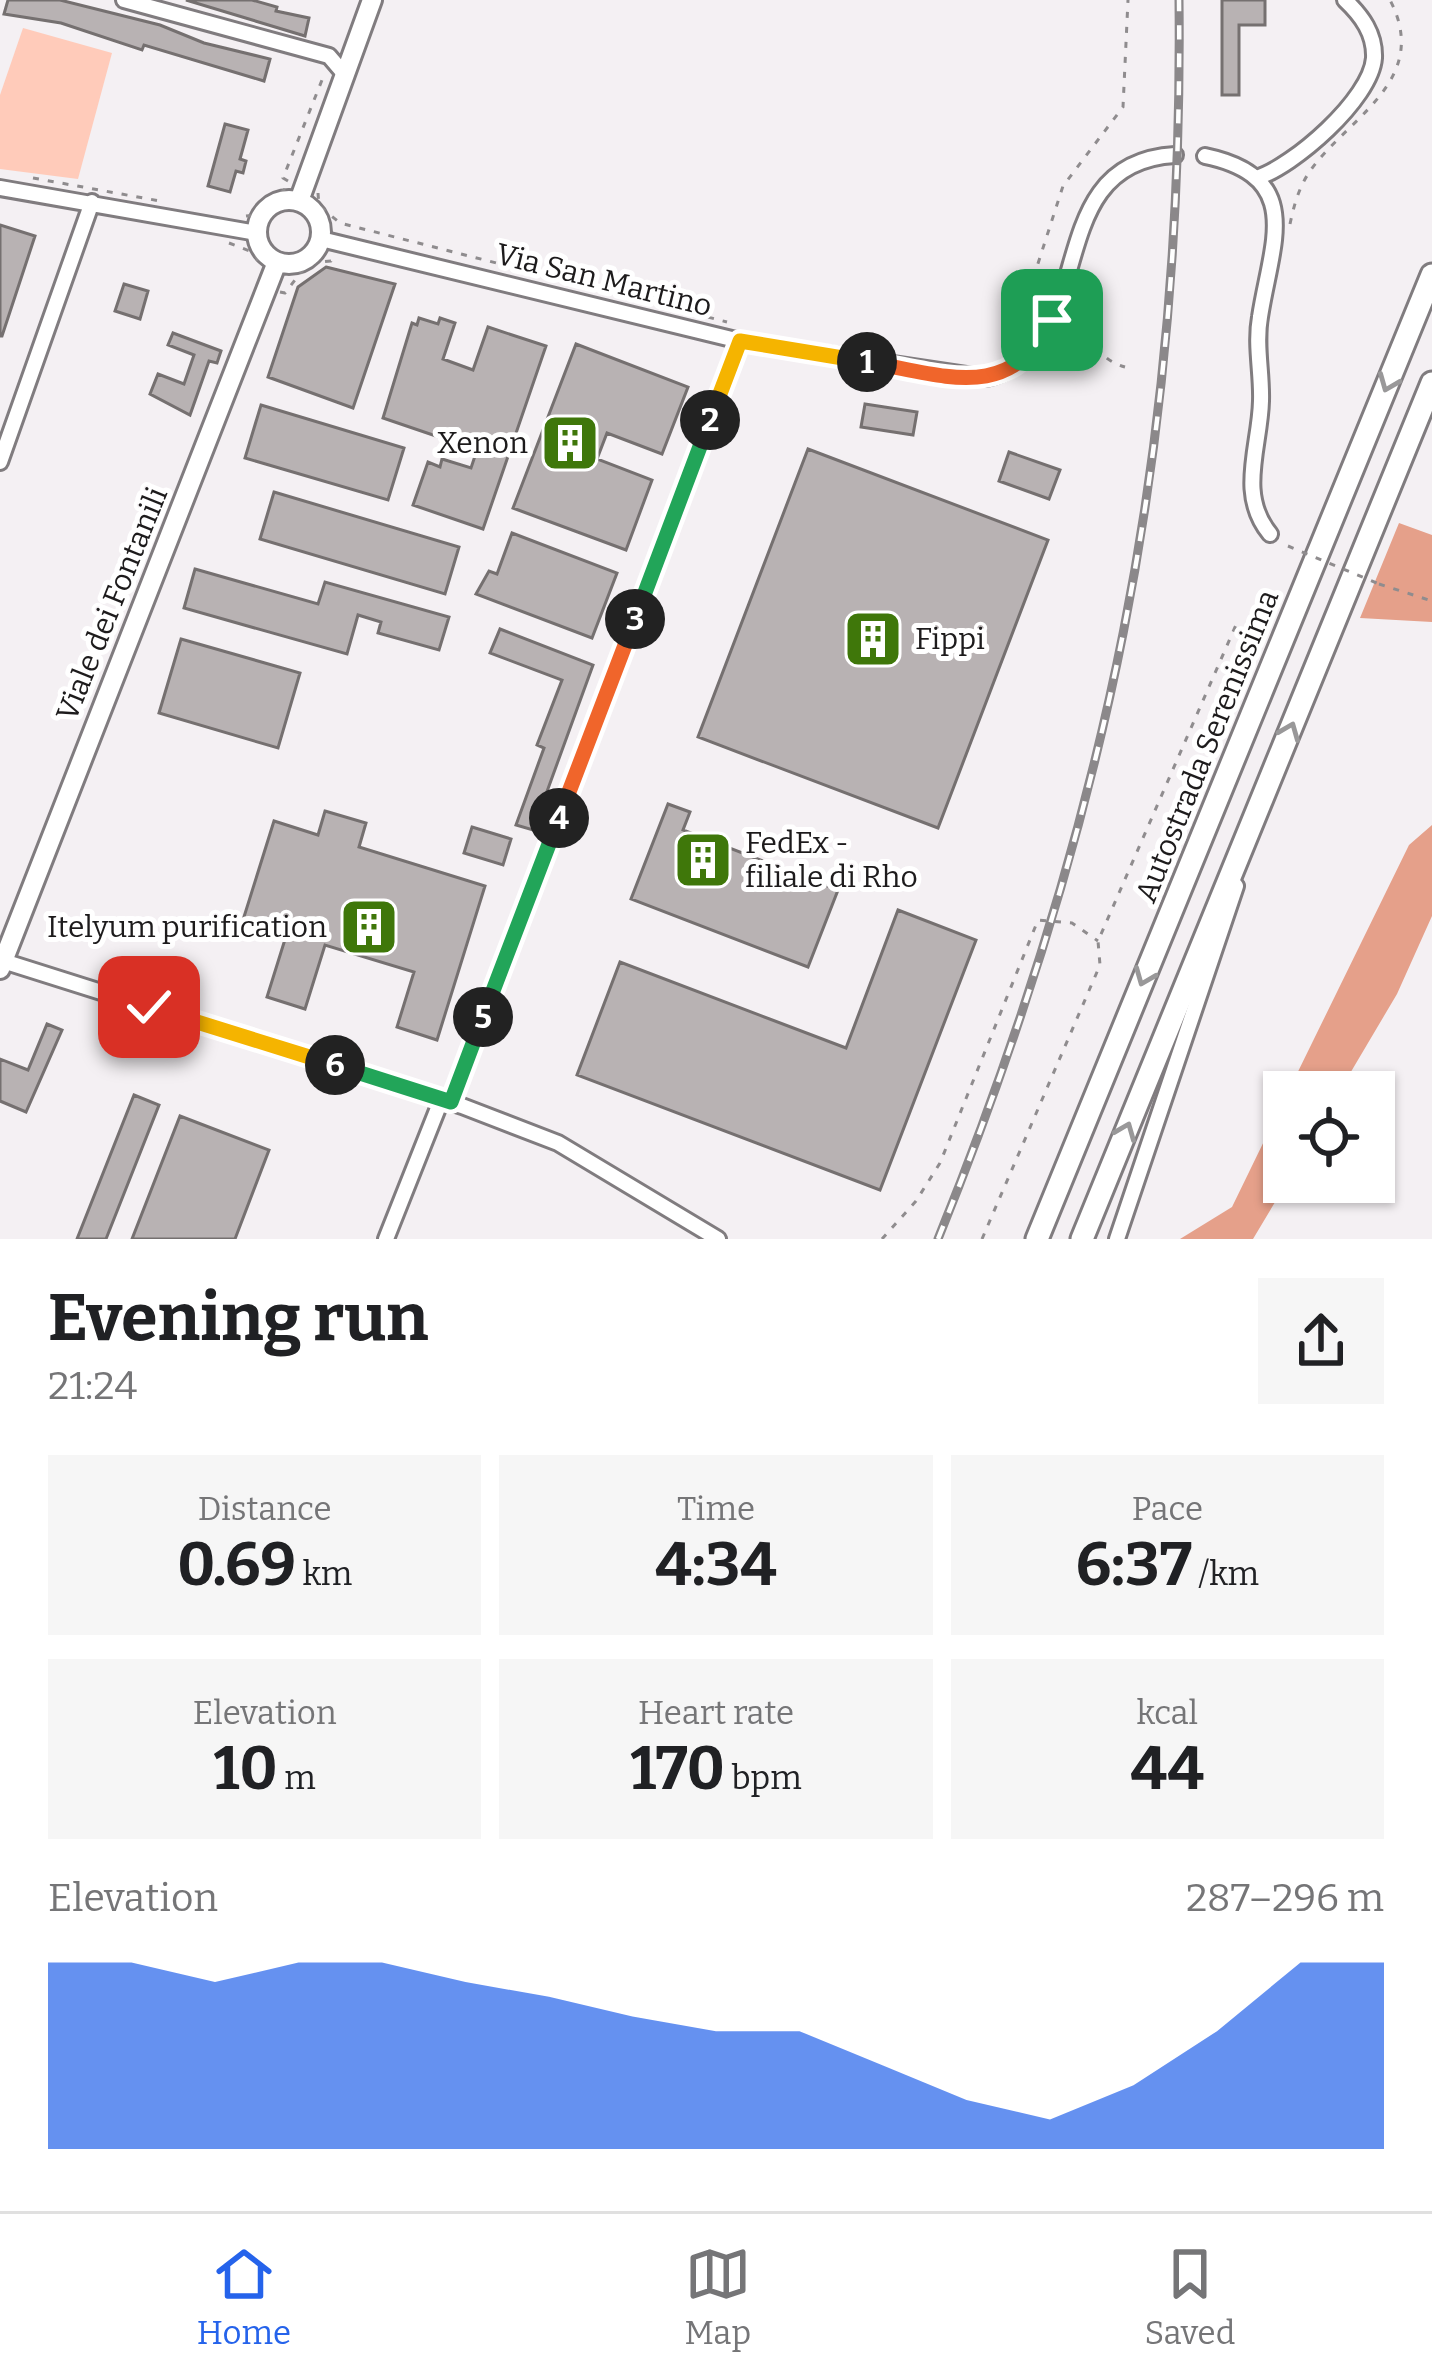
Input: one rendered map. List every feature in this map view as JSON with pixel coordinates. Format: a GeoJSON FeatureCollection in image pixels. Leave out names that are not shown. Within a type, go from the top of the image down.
{"type":"FeatureCollection","features":[{"type":"Feature","properties":{"kind":"highway","name":"Autostrada Serenissima"},"geometry":{"type":"LineString","coordinates":[[1037,1239],[1432,275]]}},
{"type":"Feature","properties":{"kind":"highway"},"geometry":{"type":"LineString","coordinates":[[1082,1239],[1432,382]]}},
{"type":"Feature","properties":{"kind":"main road"},"geometry":{"type":"LineString","coordinates":[[299,201],[372,0]]}},
{"type":"Feature","properties":{"kind":"main road"},"geometry":{"type":"LineString","coordinates":[[299,201],[316,214],[328,241],[304,260],[268,264],[257,233],[261,216],[274,203],[299,201]]}},
{"type":"Feature","properties":{"kind":"main road","name":"Viale dei Fontanili"},"geometry":{"type":"LineString","coordinates":[[2,965],[270,288],[268,264]]}},
{"type":"Feature","properties":{"kind":"street"},"geometry":{"type":"LineString","coordinates":[[124,0],[325,55],[346,76]]}},
{"type":"Feature","properties":{"kind":"street"},"geometry":{"type":"LineString","coordinates":[[1256,178],[1309,146],[1365,85],[1374,63],[1371,37],[1345,0]]}},
{"type":"Feature","properties":{"kind":"street"},"geometry":{"type":"LineString","coordinates":[[325,55],[356,45]]}},
{"type":"Feature","properties":{"kind":"street","name":"Via San Martino"},"geometry":{"type":"LineString","coordinates":[[328,241],[743,334],[972,379],[998,376],[1034,351],[1052,320],[1097,193],[1127,164],[1174,155]]}},
{"type":"Feature","properties":{"kind":"street"},"geometry":{"type":"LineString","coordinates":[[1205,156],[1227,161],[1256,178],[1272,200],[1277,226],[1259,319],[1261,403],[1252,470],[1253,506],[1270,534]]}},
{"type":"Feature","properties":{"kind":"street"},"geometry":{"type":"LineString","coordinates":[[0,188],[257,233]]}},
{"type":"Feature","properties":{"kind":"street"},"geometry":{"type":"LineString","coordinates":[[0,462],[92,202]]}},
{"type":"Feature","properties":{"kind":"street"},"geometry":{"type":"LineString","coordinates":[[386,1239],[452,1102],[743,334]]}},
{"type":"Feature","properties":{"kind":"street"},"geometry":{"type":"LineString","coordinates":[[1117,1239],[1271,777]]}},
{"type":"Feature","properties":{"kind":"street"},"geometry":{"type":"LineString","coordinates":[[2,965],[452,1102],[558,1143],[718,1239]]}},
{"type":"Feature","properties":{"kind":"path"},"geometry":{"type":"LineString","coordinates":[[1287,237],[1296,198],[1309,172],[1390,93],[1402,68],[1399,13],[1390,0]]}},
{"type":"Feature","properties":{"kind":"path"},"geometry":{"type":"LineString","coordinates":[[289,182],[283,178],[324,79],[317,64],[325,55]]}},
{"type":"Feature","properties":{"kind":"path"},"geometry":{"type":"LineString","coordinates":[[270,288],[285,293],[308,263],[331,261],[328,241],[340,223],[743,334]]}},
{"type":"Feature","properties":{"kind":"path"},"geometry":{"type":"LineString","coordinates":[[233,229],[228,245],[255,253],[268,264]]}},
{"type":"Feature","properties":{"kind":"path"},"geometry":{"type":"LineString","coordinates":[[1288,546],[1432,601]]}},
{"type":"Feature","properties":{"kind":"path"},"geometry":{"type":"LineString","coordinates":[[982,1239],[1100,965],[1098,941],[1239,618]]}},
{"type":"Feature","properties":{"kind":"path"},"geometry":{"type":"LineString","coordinates":[[882,1239],[916,1201],[940,1163],[1038,920],[1072,923],[1098,941]]}},
{"type":"Feature","properties":{"kind":"shaded area"},"geometry":{"type":"Polygon","coordinates":[[[23,28],[112,53],[78,179],[0,169],[0,95],[23,28]]]}},
{"type":"Feature","properties":{"kind":"shaded area"},"geometry":{"type":"Polygon","coordinates":[[[1399,523],[1432,535],[1432,622],[1360,618],[1399,523]]]}},
{"type":"Feature","properties":{"kind":"shaded area"},"geometry":{"type":"Polygon","coordinates":[[[1432,825],[1432,916],[1397,994],[1351,1071],[1298,1071],[1409,845],[1432,825]]]}},
{"type":"Feature","properties":{"kind":"shaded area"},"geometry":{"type":"Polygon","coordinates":[[[1263,1143],[1263,1203],[1274,1203],[1253,1239],[1180,1239],[1232,1207],[1263,1143]]]}},
{"type":"Feature","properties":{"kind":"building"},"geometry":{"type":"Polygon","coordinates":[[[8,0],[60,0],[270,59],[264,81],[144,45],[142,50],[61,23],[4,14],[8,0]]]}},
{"type":"Feature","properties":{"kind":"building"},"geometry":{"type":"Polygon","coordinates":[[[186,0],[252,0],[277,7],[276,11],[309,18],[305,36],[186,0]]]}},
{"type":"Feature","properties":{"kind":"building"},"geometry":{"type":"Polygon","coordinates":[[[1222,0],[1265,0],[1265,25],[1239,25],[1239,95],[1222,95],[1222,0]]]}},
{"type":"Feature","properties":{"kind":"building"},"geometry":{"type":"Polygon","coordinates":[[[225,124],[248,130],[240,159],[246,161],[243,173],[236,171],[230,192],[208,186],[225,124]]]}},
{"type":"Feature","properties":{"kind":"building"},"geometry":{"type":"Polygon","coordinates":[[[0,225],[35,236],[2,336],[0,336],[0,225]]]}},
{"type":"Feature","properties":{"kind":"building"},"geometry":{"type":"Polygon","coordinates":[[[326,267],[395,284],[353,408],[268,377],[298,287],[326,267]]]}},
{"type":"Feature","properties":{"kind":"building"},"geometry":{"type":"Polygon","coordinates":[[[124,284],[148,291],[140,319],[115,311],[124,284]]]}},
{"type":"Feature","properties":{"kind":"building"},"geometry":{"type":"Polygon","coordinates":[[[419,318],[455,323],[443,359],[473,370],[488,327],[546,346],[483,529],[413,505],[428,462],[440,467],[442,459],[471,468],[477,450],[383,418],[412,323],[417,325],[419,318]]]}},
{"type":"Feature","properties":{"kind":"building"},"geometry":{"type":"Polygon","coordinates":[[[173,333],[221,351],[217,363],[209,361],[190,415],[150,394],[158,374],[184,384],[194,355],[168,345],[173,333]]]}},
{"type":"Feature","properties":{"kind":"building","name":"Xenon"},"geometry":{"type":"Polygon","coordinates":[[[576,344],[688,387],[662,454],[607,433],[597,459],[652,480],[626,550],[513,508],[576,344]]]}},
{"type":"Feature","properties":{"kind":"building"},"geometry":{"type":"Polygon","coordinates":[[[865,404],[917,412],[913,435],[861,427],[865,404]]]}},
{"type":"Feature","properties":{"kind":"building"},"geometry":{"type":"Polygon","coordinates":[[[261,405],[404,448],[388,500],[245,458],[261,405]]]}},
{"type":"Feature","properties":{"kind":"building","name":"Fippi"},"geometry":{"type":"Polygon","coordinates":[[[808,449],[1048,540],[938,828],[698,737],[808,449]]]}},
{"type":"Feature","properties":{"kind":"building"},"geometry":{"type":"Polygon","coordinates":[[[1009,452],[1060,470],[1049,499],[999,481],[1009,452]]]}},
{"type":"Feature","properties":{"kind":"building"},"geometry":{"type":"Polygon","coordinates":[[[274,492],[459,547],[445,594],[260,539],[274,492]]]}},
{"type":"Feature","properties":{"kind":"building"},"geometry":{"type":"Polygon","coordinates":[[[512,533],[617,573],[592,638],[476,594],[489,571],[497,574],[512,533]]]}},
{"type":"Feature","properties":{"kind":"building"},"geometry":{"type":"Polygon","coordinates":[[[195,569],[318,604],[325,582],[449,617],[439,650],[378,633],[381,622],[358,615],[347,654],[184,608],[195,569]]]}},
{"type":"Feature","properties":{"kind":"building"},"geometry":{"type":"Polygon","coordinates":[[[500,629],[593,665],[533,830],[516,825],[544,748],[537,745],[562,680],[490,653],[500,629]]]}},
{"type":"Feature","properties":{"kind":"building"},"geometry":{"type":"Polygon","coordinates":[[[181,639],[300,673],[278,748],[159,713],[181,639]]]}},
{"type":"Feature","properties":{"kind":"building","name":"FedEx - filiale di Rho"},"geometry":{"type":"Polygon","coordinates":[[[668,804],[690,812],[683,830],[838,890],[808,967],[631,899],[668,804]]]}},
{"type":"Feature","properties":{"kind":"building","name":"Itelyum purification"},"geometry":{"type":"Polygon","coordinates":[[[325,811],[366,823],[359,847],[485,886],[437,1040],[397,1027],[414,972],[325,945],[305,1009],[267,997],[287,933],[243,920],[274,821],[318,835],[325,811]]]}},
{"type":"Feature","properties":{"kind":"building"},"geometry":{"type":"Polygon","coordinates":[[[472,827],[511,839],[503,865],[464,853],[472,827]]]}},
{"type":"Feature","properties":{"kind":"building"},"geometry":{"type":"Polygon","coordinates":[[[898,910],[976,940],[880,1190],[577,1075],[620,962],[846,1048],[898,910]]]}},
{"type":"Feature","properties":{"kind":"building"},"geometry":{"type":"Polygon","coordinates":[[[47,1024],[62,1030],[26,1112],[0,1101],[0,1059],[28,1070],[47,1024]]]}},
{"type":"Feature","properties":{"kind":"building"},"geometry":{"type":"Polygon","coordinates":[[[134,1095],[159,1105],[106,1239],[77,1239],[134,1095]]]}},
{"type":"Feature","properties":{"kind":"building"},"geometry":{"type":"Polygon","coordinates":[[[180,1116],[269,1150],[235,1239],[132,1239],[180,1116]]]}},
{"type":"Feature","properties":{"kind":"railway"},"geometry":{"type":"LineString","coordinates":[[938,1239],[997,1085],[1047,934],[1089,783],[1123,632],[1149,479],[1167,324],[1177,165],[1179,0]]}},
{"type":"Feature","properties":{"kind":"place","name":"Xenon"},"geometry":{"type":"Point","coordinates":[570,443]}},
{"type":"Feature","properties":{"kind":"place","name":"Fippi"},"geometry":{"type":"Point","coordinates":[873,639]}},
{"type":"Feature","properties":{"kind":"place","name":"FedEx - filiale di Rho"},"geometry":{"type":"Point","coordinates":[703,860]}},
{"type":"Feature","properties":{"kind":"place","name":"Itelyum purification"},"geometry":{"type":"Point","coordinates":[369,927]}},
{"type":"Feature","properties":{"kind":"route"},"geometry":{"type":"LineString","coordinates":[[149,1007],[451,1102],[740,341],[986,379],[1016,367],[1034,351],[1052,320]]}}]}
